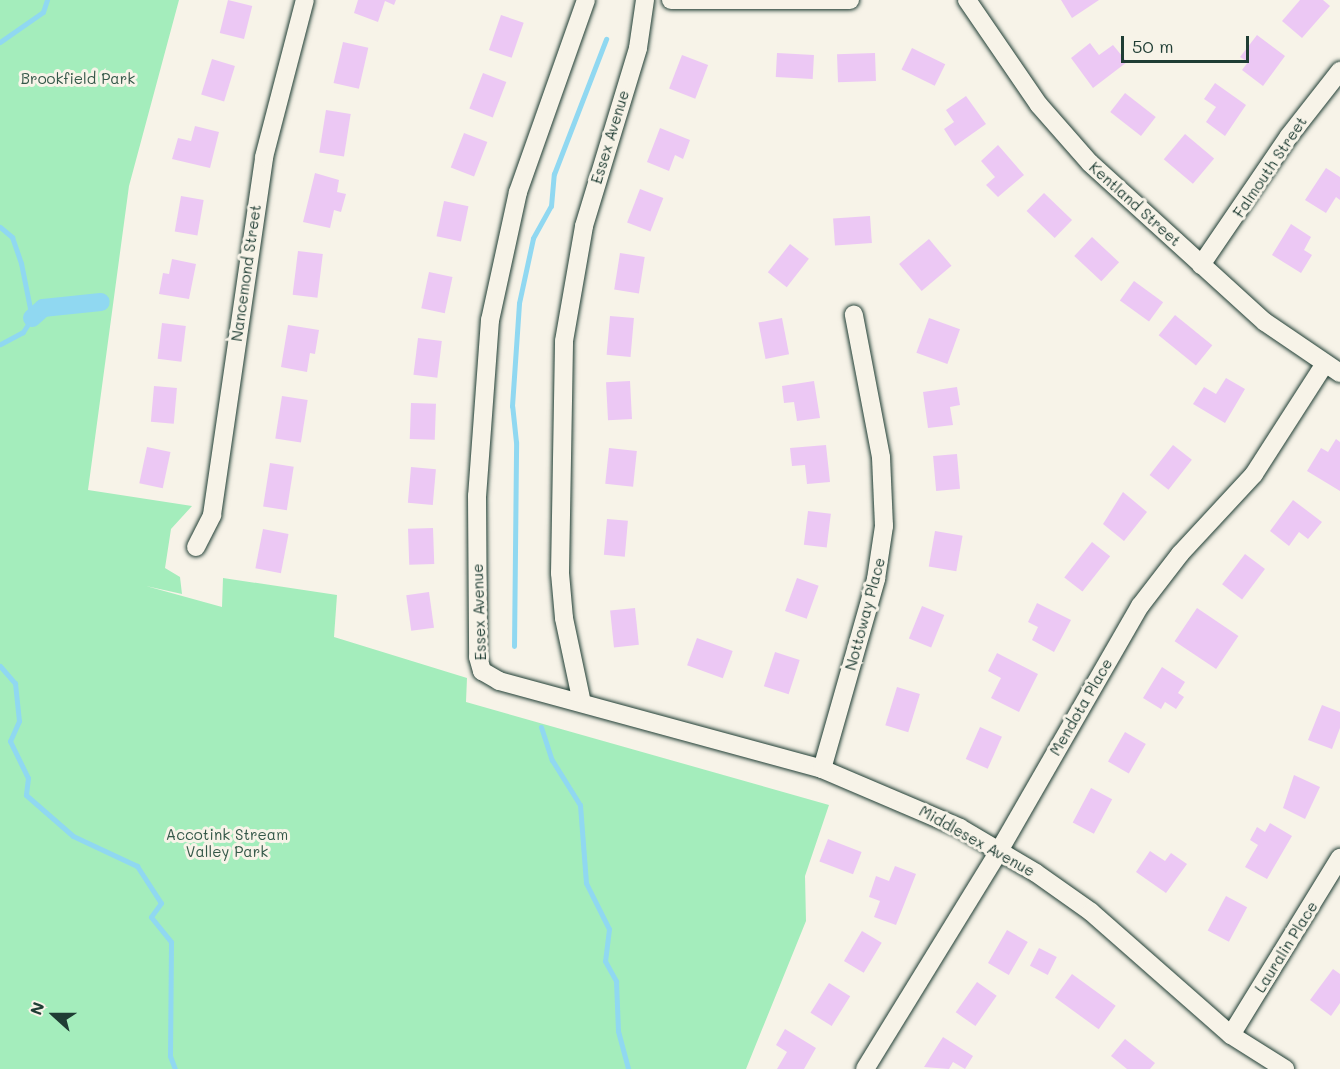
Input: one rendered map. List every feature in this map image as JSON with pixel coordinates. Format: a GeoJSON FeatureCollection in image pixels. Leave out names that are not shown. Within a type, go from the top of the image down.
{"type":"FeatureCollection","features":[{"type":"Feature","properties":{"kind":"street","name":"Nancemond Street"},"geometry":{"type":"LineString","coordinates":[[196,547],[212,515],[264,157],[305,0]]}},
{"type":"Feature","properties":{"kind":"street","name":"Essex Avenue"},"geometry":{"type":"LineString","coordinates":[[586,0],[542,114],[501,257],[482,396],[477,496],[478,657],[482,671],[499,681],[582,703],[564,618],[560,573],[564,341],[584,226],[638,48],[645,0]]}},
{"type":"Feature","properties":{"kind":"street"},"geometry":{"type":"LineString","coordinates":[[671,0],[850,0]]}},
{"type":"Feature","properties":{"kind":"street","name":"Kentland Street"},"geometry":{"type":"LineString","coordinates":[[967,0],[1060,132],[1265,322],[1332,369]]}},
{"type":"Feature","properties":{"kind":"street","name":"Falmouth Street"},"geometry":{"type":"LineString","coordinates":[[1201,265],[1289,136],[1340,71]]}},
{"type":"Feature","properties":{"kind":"street","name":"Nottoway Place"},"geometry":{"type":"LineString","coordinates":[[822,769],[876,579],[884,525],[881,457],[854,315]]}},
{"type":"Feature","properties":{"kind":"street","name":"Mendota Place"},"geometry":{"type":"LineString","coordinates":[[865,1069],[999,851],[1140,606],[1180,554],[1254,474],[1332,369]]}},
{"type":"Feature","properties":{"kind":"street","name":"Middlesex Avenue"},"geometry":{"type":"LineString","coordinates":[[582,703],[822,769],[912,804],[999,851],[1091,912],[1231,1035],[1285,1069]]}},
{"type":"Feature","properties":{"kind":"street","name":"Lauralin Place"},"geometry":{"type":"LineString","coordinates":[[1231,1035],[1340,858]]}},
{"type":"Feature","properties":{"kind":"green space","name":"Accotink Stream Valley Park"},"geometry":{"type":"Polygon","coordinates":[[[0,0],[179,0],[129,186],[88,490],[192,506],[171,529],[165,568],[180,577],[182,594],[146,586],[222,607],[223,578],[337,595],[334,637],[467,678],[466,702],[829,805],[805,876],[806,921],[746,1069],[0,1069],[0,0]]]}},
{"type":"Feature","properties":{"kind":"building"},"geometry":{"type":"Polygon","coordinates":[[[228,0],[252,6],[244,39],[220,33],[228,0]]]}},
{"type":"Feature","properties":{"kind":"building"},"geometry":{"type":"Polygon","coordinates":[[[358,0],[396,0],[394,5],[385,1],[378,22],[354,13],[358,0]]]}},
{"type":"Feature","properties":{"kind":"building"},"geometry":{"type":"Polygon","coordinates":[[[1061,0],[1099,0],[1072,18],[1061,0]]]}},
{"type":"Feature","properties":{"kind":"building"},"geometry":{"type":"Polygon","coordinates":[[[1300,0],[1323,0],[1330,6],[1302,38],[1282,21],[1300,0]]]}},
{"type":"Feature","properties":{"kind":"building"},"geometry":{"type":"Polygon","coordinates":[[[501,15],[524,23],[512,58],[489,50],[501,15]]]}},
{"type":"Feature","properties":{"kind":"building"},"geometry":{"type":"Polygon","coordinates":[[[1257,35],[1285,56],[1263,86],[1242,70],[1248,62],[1240,57],[1257,35]]]}},
{"type":"Feature","properties":{"kind":"building"},"geometry":{"type":"Polygon","coordinates":[[[343,42],[368,48],[359,89],[334,83],[343,42]]]}},
{"type":"Feature","properties":{"kind":"building"},"geometry":{"type":"Polygon","coordinates":[[[1090,43],[1099,55],[1113,45],[1127,62],[1093,88],[1071,58],[1090,43]]]}},
{"type":"Feature","properties":{"kind":"building"},"geometry":{"type":"Polygon","coordinates":[[[912,48],[945,64],[935,86],[901,70],[912,48]]]}},
{"type":"Feature","properties":{"kind":"building"},"geometry":{"type":"Polygon","coordinates":[[[777,53],[814,55],[813,79],[776,77],[777,53]]]}},
{"type":"Feature","properties":{"kind":"building"},"geometry":{"type":"Polygon","coordinates":[[[875,53],[876,81],[838,82],[837,54],[875,53]]]}},
{"type":"Feature","properties":{"kind":"building"},"geometry":{"type":"Polygon","coordinates":[[[682,55],[708,65],[695,99],[669,89],[682,55]]]}},
{"type":"Feature","properties":{"kind":"building"},"geometry":{"type":"Polygon","coordinates":[[[212,59],[235,66],[224,101],[201,94],[212,59]]]}},
{"type":"Feature","properties":{"kind":"building"},"geometry":{"type":"Polygon","coordinates":[[[483,73],[506,82],[493,117],[469,108],[483,73]]]}},
{"type":"Feature","properties":{"kind":"building"},"geometry":{"type":"Polygon","coordinates":[[[1215,83],[1246,105],[1225,136],[1206,122],[1216,107],[1204,99],[1215,83]]]}},
{"type":"Feature","properties":{"kind":"building"},"geometry":{"type":"Polygon","coordinates":[[[1125,93],[1156,117],[1141,136],[1110,112],[1125,93]]]}},
{"type":"Feature","properties":{"kind":"building"},"geometry":{"type":"Polygon","coordinates":[[[966,96],[986,124],[955,146],[944,129],[954,122],[946,110],[966,96]]]}},
{"type":"Feature","properties":{"kind":"building"},"geometry":{"type":"Polygon","coordinates":[[[326,110],[351,114],[344,156],[319,152],[326,110]]]}},
{"type":"Feature","properties":{"kind":"building"},"geometry":{"type":"Polygon","coordinates":[[[195,126],[219,132],[210,168],[172,159],[178,138],[191,141],[195,126]]]}},
{"type":"Feature","properties":{"kind":"building"},"geometry":{"type":"Polygon","coordinates":[[[660,128],[690,140],[683,159],[675,155],[669,171],[647,162],[660,128]]]}},
{"type":"Feature","properties":{"kind":"building"},"geometry":{"type":"Polygon","coordinates":[[[464,133],[487,142],[474,177],[451,168],[464,133]]]}},
{"type":"Feature","properties":{"kind":"building"},"geometry":{"type":"Polygon","coordinates":[[[1185,134],[1214,158],[1193,184],[1164,159],[1185,134]]]}},
{"type":"Feature","properties":{"kind":"building"},"geometry":{"type":"Polygon","coordinates":[[[998,145],[1024,175],[998,197],[986,185],[995,177],[981,161],[998,145]]]}},
{"type":"Feature","properties":{"kind":"building"},"geometry":{"type":"Polygon","coordinates":[[[1326,168],[1340,177],[1340,200],[1336,197],[1326,213],[1305,200],[1326,168]]]}},
{"type":"Feature","properties":{"kind":"building"},"geometry":{"type":"Polygon","coordinates":[[[315,173],[339,180],[337,192],[346,194],[341,212],[334,210],[330,228],[303,222],[315,173]]]}},
{"type":"Feature","properties":{"kind":"building"},"geometry":{"type":"Polygon","coordinates":[[[640,189],[663,198],[650,232],[627,223],[640,189]]]}},
{"type":"Feature","properties":{"kind":"building"},"geometry":{"type":"Polygon","coordinates":[[[1044,193],[1072,220],[1055,238],[1027,211],[1044,193]]]}},
{"type":"Feature","properties":{"kind":"building"},"geometry":{"type":"Polygon","coordinates":[[[181,196],[204,200],[197,235],[175,231],[181,196]]]}},
{"type":"Feature","properties":{"kind":"building"},"geometry":{"type":"Polygon","coordinates":[[[444,201],[468,206],[461,241],[437,236],[444,201]]]}},
{"type":"Feature","properties":{"kind":"building"},"geometry":{"type":"Polygon","coordinates":[[[870,216],[872,243],[835,246],[833,219],[870,216]]]}},
{"type":"Feature","properties":{"kind":"building"},"geometry":{"type":"Polygon","coordinates":[[[1291,224],[1311,237],[1304,250],[1312,255],[1301,273],[1272,255],[1291,224]]]}},
{"type":"Feature","properties":{"kind":"building"},"geometry":{"type":"Polygon","coordinates":[[[1092,237],[1119,262],[1101,281],[1074,256],[1092,237]]]}},
{"type":"Feature","properties":{"kind":"building"},"geometry":{"type":"Polygon","coordinates":[[[929,239],[951,266],[922,291],[899,264],[929,239]]]}},
{"type":"Feature","properties":{"kind":"building"},"geometry":{"type":"Polygon","coordinates":[[[790,244],[809,259],[787,287],[768,272],[790,244]]]}},
{"type":"Feature","properties":{"kind":"building"},"geometry":{"type":"Polygon","coordinates":[[[298,251],[323,254],[317,298],[293,295],[298,251]]]}},
{"type":"Feature","properties":{"kind":"building"},"geometry":{"type":"Polygon","coordinates":[[[620,253],[645,257],[639,293],[614,290],[620,253]]]}},
{"type":"Feature","properties":{"kind":"building"},"geometry":{"type":"Polygon","coordinates":[[[172,259],[196,264],[189,299],[159,294],[163,273],[169,274],[172,259]]]}},
{"type":"Feature","properties":{"kind":"building"},"geometry":{"type":"Polygon","coordinates":[[[429,272],[452,277],[445,313],[421,308],[429,272]]]}},
{"type":"Feature","properties":{"kind":"building"},"geometry":{"type":"Polygon","coordinates":[[[1134,281],[1163,302],[1149,322],[1120,300],[1134,281]]]}},
{"type":"Feature","properties":{"kind":"building"},"geometry":{"type":"Polygon","coordinates":[[[1175,315],[1212,345],[1196,365],[1159,335],[1175,315]]]}},
{"type":"Feature","properties":{"kind":"building"},"geometry":{"type":"Polygon","coordinates":[[[610,316],[634,318],[631,357],[607,355],[610,316]]]}},
{"type":"Feature","properties":{"kind":"building"},"geometry":{"type":"Polygon","coordinates":[[[782,318],[789,354],[766,359],[758,323],[782,318]]]}},
{"type":"Feature","properties":{"kind":"building"},"geometry":{"type":"Polygon","coordinates":[[[929,318],[960,329],[947,364],[916,353],[929,318]]]}},
{"type":"Feature","properties":{"kind":"building"},"geometry":{"type":"Polygon","coordinates":[[[162,323],[186,326],[181,362],[158,359],[162,323]]]}},
{"type":"Feature","properties":{"kind":"building"},"geometry":{"type":"Polygon","coordinates":[[[288,325],[319,330],[315,354],[310,353],[307,372],[281,367],[288,325]]]}},
{"type":"Feature","properties":{"kind":"building"},"geometry":{"type":"Polygon","coordinates":[[[418,338],[442,341],[437,378],[413,375],[418,338]]]}},
{"type":"Feature","properties":{"kind":"building"},"geometry":{"type":"Polygon","coordinates":[[[1226,378],[1245,389],[1225,423],[1193,404],[1204,387],[1216,394],[1226,378]]]}},
{"type":"Feature","properties":{"kind":"building"},"geometry":{"type":"Polygon","coordinates":[[[630,381],[632,419],[608,420],[606,382],[630,381]]]}},
{"type":"Feature","properties":{"kind":"building"},"geometry":{"type":"Polygon","coordinates":[[[814,381],[820,418],[797,421],[794,402],[784,403],[782,386],[814,381]]]}},
{"type":"Feature","properties":{"kind":"building"},"geometry":{"type":"Polygon","coordinates":[[[154,386],[177,388],[174,424],[151,422],[154,386]]]}},
{"type":"Feature","properties":{"kind":"building"},"geometry":{"type":"Polygon","coordinates":[[[957,387],[960,405],[950,407],[953,425],[928,428],[923,392],[957,387]]]}},
{"type":"Feature","properties":{"kind":"building"},"geometry":{"type":"Polygon","coordinates":[[[282,396],[308,400],[301,443],[275,438],[282,396]]]}},
{"type":"Feature","properties":{"kind":"building"},"geometry":{"type":"Polygon","coordinates":[[[411,403],[436,404],[435,440],[410,439],[411,403]]]}},
{"type":"Feature","properties":{"kind":"building"},"geometry":{"type":"Polygon","coordinates":[[[1336,439],[1340,442],[1340,491],[1307,471],[1321,448],[1328,452],[1336,439]]]}},
{"type":"Feature","properties":{"kind":"building"},"geometry":{"type":"Polygon","coordinates":[[[826,445],[830,482],[807,484],[805,465],[792,466],[790,448],[826,445]]]}},
{"type":"Feature","properties":{"kind":"building"},"geometry":{"type":"Polygon","coordinates":[[[1173,445],[1192,460],[1169,490],[1150,475],[1173,445]]]}},
{"type":"Feature","properties":{"kind":"building"},"geometry":{"type":"Polygon","coordinates":[[[147,447],[170,452],[163,488],[139,483],[147,447]]]}},
{"type":"Feature","properties":{"kind":"building"},"geometry":{"type":"Polygon","coordinates":[[[609,448],[637,451],[633,487],[605,484],[609,448]]]}},
{"type":"Feature","properties":{"kind":"building"},"geometry":{"type":"Polygon","coordinates":[[[957,454],[960,489],[936,491],[933,456],[957,454]]]}},
{"type":"Feature","properties":{"kind":"building"},"geometry":{"type":"Polygon","coordinates":[[[270,463],[294,467],[287,510],[263,506],[270,463]]]}},
{"type":"Feature","properties":{"kind":"building"},"geometry":{"type":"Polygon","coordinates":[[[411,467],[436,469],[433,505],[408,503],[411,467]]]}},
{"type":"Feature","properties":{"kind":"building"},"geometry":{"type":"Polygon","coordinates":[[[1123,492],[1147,512],[1124,541],[1103,524],[1123,492]]]}},
{"type":"Feature","properties":{"kind":"building"},"geometry":{"type":"Polygon","coordinates":[[[1293,500],[1322,522],[1308,539],[1299,532],[1289,546],[1270,531],[1293,500]]]}},
{"type":"Feature","properties":{"kind":"building"},"geometry":{"type":"Polygon","coordinates":[[[808,511],[831,514],[827,548],[804,545],[808,511]]]}},
{"type":"Feature","properties":{"kind":"building"},"geometry":{"type":"Polygon","coordinates":[[[607,519],[628,521],[625,557],[604,555],[607,519]]]}},
{"type":"Feature","properties":{"kind":"building"},"geometry":{"type":"Polygon","coordinates":[[[433,528],[434,564],[409,565],[408,529],[433,528]]]}},
{"type":"Feature","properties":{"kind":"building"},"geometry":{"type":"Polygon","coordinates":[[[263,529],[289,534],[281,573],[255,568],[263,529]]]}},
{"type":"Feature","properties":{"kind":"building"},"geometry":{"type":"Polygon","coordinates":[[[935,531],[963,536],[956,571],[929,566],[935,531]]]}},
{"type":"Feature","properties":{"kind":"building"},"geometry":{"type":"Polygon","coordinates":[[[1092,542],[1110,556],[1082,592],[1064,577],[1092,542]]]}},
{"type":"Feature","properties":{"kind":"building"},"geometry":{"type":"Polygon","coordinates":[[[1245,554],[1265,569],[1242,599],[1222,584],[1245,554]]]}},
{"type":"Feature","properties":{"kind":"building"},"geometry":{"type":"Polygon","coordinates":[[[797,578],[819,586],[807,619],[785,611],[797,578]]]}},
{"type":"Feature","properties":{"kind":"building"},"geometry":{"type":"Polygon","coordinates":[[[429,592],[434,628],[411,631],[406,595],[429,592]]]}},
{"type":"Feature","properties":{"kind":"building"},"geometry":{"type":"Polygon","coordinates":[[[1037,603],[1071,620],[1054,652],[1032,640],[1038,627],[1028,622],[1037,603]]]}},
{"type":"Feature","properties":{"kind":"building"},"geometry":{"type":"Polygon","coordinates":[[[922,606],[944,615],[931,647],[909,638],[922,606]]]}},
{"type":"Feature","properties":{"kind":"building"},"geometry":{"type":"Polygon","coordinates":[[[635,608],[639,645],[614,647],[610,611],[635,608]]]}},
{"type":"Feature","properties":{"kind":"building"},"geometry":{"type":"Polygon","coordinates":[[[1197,608],[1238,636],[1216,669],[1175,641],[1197,608]]]}},
{"type":"Feature","properties":{"kind":"building"},"geometry":{"type":"Polygon","coordinates":[[[697,638],[733,651],[723,678],[687,665],[697,638]]]}},
{"type":"Feature","properties":{"kind":"building"},"geometry":{"type":"Polygon","coordinates":[[[775,652],[800,660],[789,694],[764,686],[775,652]]]}},
{"type":"Feature","properties":{"kind":"building"},"geometry":{"type":"Polygon","coordinates":[[[997,653],[1038,674],[1019,712],[991,698],[1001,678],[988,671],[997,653]]]}},
{"type":"Feature","properties":{"kind":"building"},"geometry":{"type":"Polygon","coordinates":[[[1162,667],[1185,682],[1178,693],[1184,697],[1176,709],[1165,702],[1161,709],[1143,698],[1162,667]]]}},
{"type":"Feature","properties":{"kind":"building"},"geometry":{"type":"Polygon","coordinates":[[[897,687],[920,694],[908,732],[885,725],[897,687]]]}},
{"type":"Feature","properties":{"kind":"building"},"geometry":{"type":"Polygon","coordinates":[[[1322,705],[1340,712],[1340,728],[1332,749],[1308,740],[1322,705]]]}},
{"type":"Feature","properties":{"kind":"building"},"geometry":{"type":"Polygon","coordinates":[[[980,727],[1002,737],[988,769],[966,759],[980,727]]]}},
{"type":"Feature","properties":{"kind":"building"},"geometry":{"type":"Polygon","coordinates":[[[1125,732],[1146,744],[1129,773],[1108,761],[1125,732]]]}},
{"type":"Feature","properties":{"kind":"building"},"geometry":{"type":"Polygon","coordinates":[[[1294,775],[1320,787],[1305,819],[1283,808],[1294,775]]]}},
{"type":"Feature","properties":{"kind":"building"},"geometry":{"type":"Polygon","coordinates":[[[1091,788],[1112,799],[1094,834],[1073,822],[1091,788]]]}},
{"type":"Feature","properties":{"kind":"building"},"geometry":{"type":"Polygon","coordinates":[[[1270,823],[1292,836],[1267,879],[1245,867],[1258,845],[1250,840],[1257,827],[1265,832],[1270,823]]]}},
{"type":"Feature","properties":{"kind":"building"},"geometry":{"type":"Polygon","coordinates":[[[828,839],[862,852],[853,874],[819,861],[828,839]]]}},
{"type":"Feature","properties":{"kind":"building"},"geometry":{"type":"Polygon","coordinates":[[[1150,851],[1165,861],[1171,853],[1187,864],[1166,893],[1136,872],[1150,851]]]}},
{"type":"Feature","properties":{"kind":"building"},"geometry":{"type":"Polygon","coordinates":[[[895,866],[916,874],[896,925],[874,917],[880,901],[869,897],[876,876],[889,881],[895,866]]]}},
{"type":"Feature","properties":{"kind":"building"},"geometry":{"type":"Polygon","coordinates":[[[1226,896],[1247,907],[1229,942],[1208,930],[1226,896]]]}},
{"type":"Feature","properties":{"kind":"building"},"geometry":{"type":"Polygon","coordinates":[[[1007,930],[1028,942],[1009,975],[988,963],[1007,930]]]}},
{"type":"Feature","properties":{"kind":"building"},"geometry":{"type":"Polygon","coordinates":[[[862,931],[882,943],[864,973],[844,961],[862,931]]]}},
{"type":"Feature","properties":{"kind":"building"},"geometry":{"type":"Polygon","coordinates":[[[1039,948],[1057,957],[1048,975],[1030,966],[1039,948]]]}},
{"type":"Feature","properties":{"kind":"building"},"geometry":{"type":"Polygon","coordinates":[[[1333,969],[1340,974],[1340,1003],[1331,1016],[1310,1000],[1333,969]]]}},
{"type":"Feature","properties":{"kind":"building"},"geometry":{"type":"Polygon","coordinates":[[[1072,974],[1116,1006],[1099,1029],[1055,997],[1072,974]]]}},
{"type":"Feature","properties":{"kind":"building"},"geometry":{"type":"Polygon","coordinates":[[[977,982],[997,996],[975,1026],[956,1012],[977,982]]]}},
{"type":"Feature","properties":{"kind":"building"},"geometry":{"type":"Polygon","coordinates":[[[829,983],[850,996],[832,1026],[810,1013],[829,983]]]}},
{"type":"Feature","properties":{"kind":"building"},"geometry":{"type":"Polygon","coordinates":[[[785,1029],[816,1048],[804,1069],[777,1069],[787,1052],[776,1045],[785,1029]]]}},
{"type":"Feature","properties":{"kind":"building"},"geometry":{"type":"Polygon","coordinates":[[[943,1037],[973,1056],[965,1069],[953,1062],[949,1069],[924,1067],[943,1037]]]}},
{"type":"Feature","properties":{"kind":"building"},"geometry":{"type":"Polygon","coordinates":[[[1125,1039],[1155,1063],[1150,1069],[1127,1069],[1111,1056],[1125,1039]]]}},
{"type":"Feature","properties":{"kind":"waterway"},"geometry":{"type":"LineString","coordinates":[[0,42],[43,12],[47,0]]}},
{"type":"Feature","properties":{"kind":"waterway"},"geometry":{"type":"LineString","coordinates":[[514,646],[516,442],[512,406],[519,303],[533,238],[551,206],[554,174],[606,39]]}},
{"type":"Feature","properties":{"kind":"waterway"},"geometry":{"type":"LineString","coordinates":[[0,227],[12,237],[21,263],[32,318],[23,332],[0,344]]}},
{"type":"Feature","properties":{"kind":"waterway"},"geometry":{"type":"LineString","coordinates":[[32,318],[43,308],[101,302]]}},
{"type":"Feature","properties":{"kind":"waterway"},"geometry":{"type":"LineString","coordinates":[[0,666],[15,683],[19,721],[10,741],[28,778],[26,795],[73,836],[137,866],[161,903],[151,917],[171,942],[170,1056],[175,1069]]}},
{"type":"Feature","properties":{"kind":"waterway"},"geometry":{"type":"LineString","coordinates":[[541,727],[552,760],[580,805],[586,883],[609,929],[605,961],[616,981],[618,1031],[628,1069]]}},
{"type":"Feature","properties":{"kind":"park label","name":"Brookfield Park"},"geometry":{"type":"Point","coordinates":[78,79]}}]}
